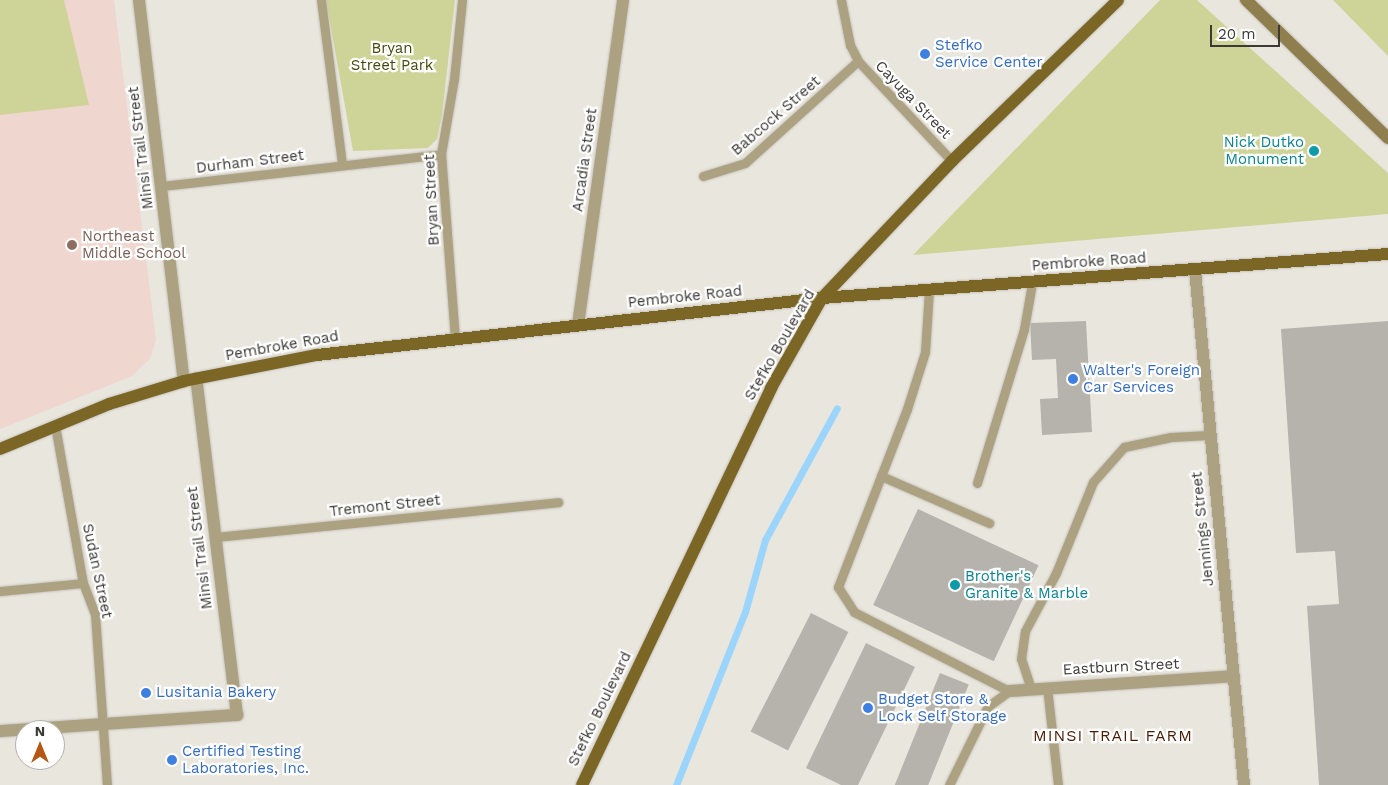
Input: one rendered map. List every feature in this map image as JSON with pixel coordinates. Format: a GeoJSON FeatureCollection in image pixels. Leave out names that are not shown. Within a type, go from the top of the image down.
{"type":"FeatureCollection","features":[{"type":"Feature","properties":{"kind":"main road","name":"Stefko Boulevard"},"geometry":{"type":"LineString","coordinates":[[582,785],[771,388],[822,298],[952,161],[1118,0]]}},
{"type":"Feature","properties":{"kind":"main road","name":"Pembroke Road"},"geometry":{"type":"LineString","coordinates":[[0,449],[55,425],[190,379],[317,355],[822,298],[1388,254]]}},
{"type":"Feature","properties":{"kind":"street","name":"Minsi Trail Street"},"geometry":{"type":"LineString","coordinates":[[101,724],[236,715],[215,537],[162,186],[139,0]]}},
{"type":"Feature","properties":{"kind":"street","name":"Arcadia Street"},"geometry":{"type":"LineString","coordinates":[[578,325],[623,0]]}},
{"type":"Feature","properties":{"kind":"street"},"geometry":{"type":"LineString","coordinates":[[1246,0],[1388,138]]}},
{"type":"Feature","properties":{"kind":"street","name":"Jennings Street"},"geometry":{"type":"LineString","coordinates":[[1195,270],[1209,435],[1244,785]]}},
{"type":"Feature","properties":{"kind":"street","name":"Eastburn Street"},"geometry":{"type":"LineString","coordinates":[[1009,691],[1234,676]]}},
{"type":"Feature","properties":{"kind":"street"},"geometry":{"type":"LineString","coordinates":[[0,731],[101,724]]}},
{"type":"Feature","properties":{"kind":"lane"},"geometry":{"type":"LineString","coordinates":[[321,0],[342,165]]}},
{"type":"Feature","properties":{"kind":"lane","name":"Bryan Street"},"geometry":{"type":"LineString","coordinates":[[456,339],[441,154],[454,79],[462,0]]}},
{"type":"Feature","properties":{"kind":"lane","name":"Cayuga Street"},"geometry":{"type":"LineString","coordinates":[[841,0],[850,45],[858,61],[952,161]]}},
{"type":"Feature","properties":{"kind":"lane","name":"Babcock Street"},"geometry":{"type":"LineString","coordinates":[[703,176],[732,170],[745,163],[858,61]]}},
{"type":"Feature","properties":{"kind":"lane","name":"Durham Street"},"geometry":{"type":"LineString","coordinates":[[162,186],[441,154]]}},
{"type":"Feature","properties":{"kind":"lane"},"geometry":{"type":"LineString","coordinates":[[977,483],[1024,330],[1032,283]]}},
{"type":"Feature","properties":{"kind":"lane"},"geometry":{"type":"LineString","coordinates":[[929,290],[925,352],[881,476],[838,587],[854,612],[1009,691],[988,706],[949,785]]}},
{"type":"Feature","properties":{"kind":"lane","name":"Sudan Street"},"geometry":{"type":"LineString","coordinates":[[55,425],[83,583],[95,614],[101,724],[107,785]]}},
{"type":"Feature","properties":{"kind":"lane"},"geometry":{"type":"LineString","coordinates":[[1031,689],[1021,659],[1025,631],[1056,573],[1093,482],[1124,447],[1171,437],[1209,435]]}},
{"type":"Feature","properties":{"kind":"lane"},"geometry":{"type":"LineString","coordinates":[[881,476],[989,523]]}},
{"type":"Feature","properties":{"kind":"lane","name":"Tremont Street"},"geometry":{"type":"LineString","coordinates":[[215,537],[558,502]]}},
{"type":"Feature","properties":{"kind":"lane"},"geometry":{"type":"LineString","coordinates":[[0,591],[83,583]]}},
{"type":"Feature","properties":{"kind":"lane"},"geometry":{"type":"LineString","coordinates":[[1047,687],[1058,785]]}},
{"type":"Feature","properties":{"kind":"shaded area","name":"Northeast Middle School"},"geometry":{"type":"Polygon","coordinates":[[[0,0],[114,0],[156,340],[150,359],[132,376],[0,429],[0,0]]]}},
{"type":"Feature","properties":{"kind":"green space"},"geometry":{"type":"Polygon","coordinates":[[[0,0],[64,0],[89,105],[0,115],[0,0]]]}},
{"type":"Feature","properties":{"kind":"green space","name":"Bryan Street Park"},"geometry":{"type":"Polygon","coordinates":[[[326,0],[455,0],[442,115],[437,139],[428,148],[353,151],[326,0]]]}},
{"type":"Feature","properties":{"kind":"green space"},"geometry":{"type":"Polygon","coordinates":[[[1160,0],[1197,0],[1388,173],[1388,214],[913,255],[1160,0]]]}},
{"type":"Feature","properties":{"kind":"green space"},"geometry":{"type":"Polygon","coordinates":[[[1333,0],[1388,0],[1388,56],[1333,0]]]}},
{"type":"Feature","properties":{"kind":"building","name":"Walter's Foreign Car Services"},"geometry":{"type":"Polygon","coordinates":[[[1086,321],[1092,432],[1042,435],[1040,399],[1058,398],[1056,359],[1032,360],[1030,323],[1086,321]]]}},
{"type":"Feature","properties":{"kind":"building"},"geometry":{"type":"Polygon","coordinates":[[[1388,321],[1388,785],[1319,785],[1307,606],[1339,604],[1335,551],[1296,553],[1281,329],[1388,321]]]}},
{"type":"Feature","properties":{"kind":"building","name":"Brother's Granite & Marble"},"geometry":{"type":"Polygon","coordinates":[[[918,509],[1039,565],[994,661],[873,605],[918,509]]]}},
{"type":"Feature","properties":{"kind":"building"},"geometry":{"type":"Polygon","coordinates":[[[811,613],[848,632],[788,751],[751,732],[811,613]]]}},
{"type":"Feature","properties":{"kind":"building"},"geometry":{"type":"Polygon","coordinates":[[[866,643],[915,667],[858,785],[841,785],[806,768],[866,643]]]}},
{"type":"Feature","properties":{"kind":"building"},"geometry":{"type":"Polygon","coordinates":[[[940,673],[969,685],[928,785],[895,785],[940,673]]]}},
{"type":"Feature","properties":{"kind":"waterway"},"geometry":{"type":"LineString","coordinates":[[676,785],[745,612],[765,540],[837,408]]}},
{"type":"Feature","properties":{"kind":"place","name":"Stefko Service Center"},"geometry":{"type":"Point","coordinates":[925,54]}},
{"type":"Feature","properties":{"kind":"place","name":"Nick Dutko Monument"},"geometry":{"type":"Point","coordinates":[1314,151]}},
{"type":"Feature","properties":{"kind":"place","name":"Northeast Middle School"},"geometry":{"type":"Point","coordinates":[72,245]}},
{"type":"Feature","properties":{"kind":"place","name":"Walter's Foreign Car Services"},"geometry":{"type":"Point","coordinates":[1073,379]}},
{"type":"Feature","properties":{"kind":"place","name":"Brother's Granite & Marble"},"geometry":{"type":"Point","coordinates":[955,585]}},
{"type":"Feature","properties":{"kind":"place","name":"Lusitania Bakery"},"geometry":{"type":"Point","coordinates":[146,693]}},
{"type":"Feature","properties":{"kind":"place","name":"Budget Store & Lock Self Storage"},"geometry":{"type":"Point","coordinates":[868,708]}},
{"type":"Feature","properties":{"kind":"place","name":"Certified Testing Laboratories, Inc."},"geometry":{"type":"Point","coordinates":[172,760]}},
{"type":"Feature","properties":{"kind":"district","name":"MINSI TRAIL FARM"},"geometry":{"type":"Point","coordinates":[1113,736]}}]}
